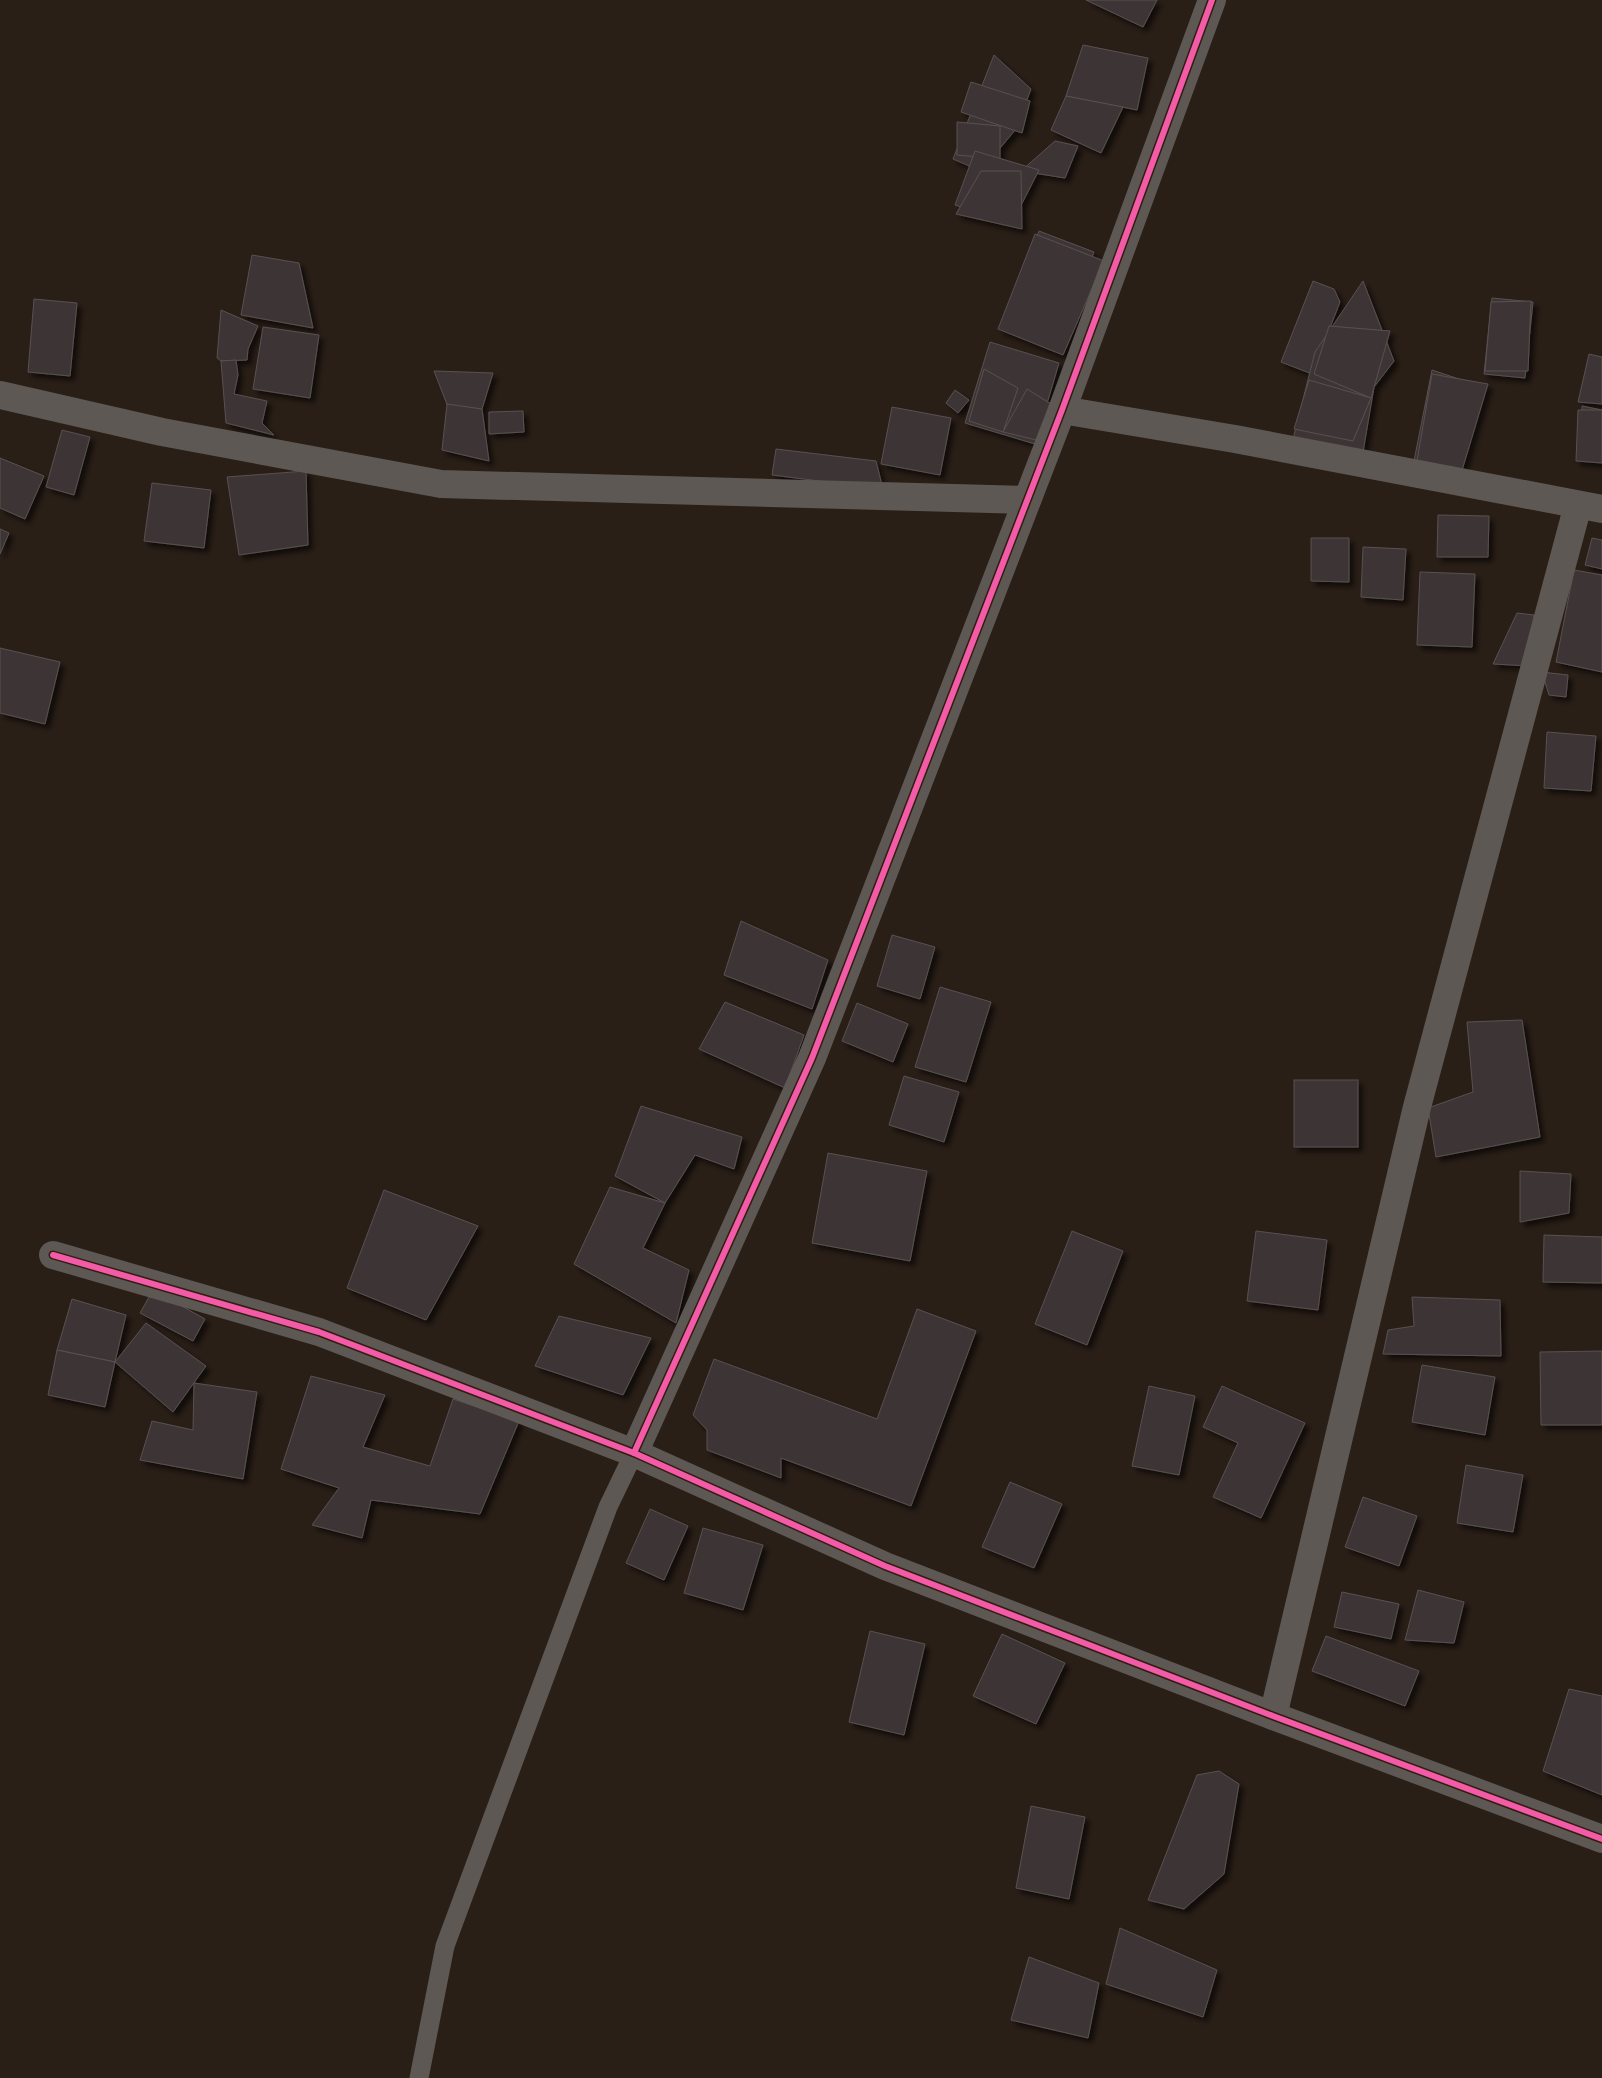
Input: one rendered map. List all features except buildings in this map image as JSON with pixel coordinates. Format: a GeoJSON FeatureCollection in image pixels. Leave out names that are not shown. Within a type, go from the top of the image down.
{"type":"FeatureCollection","features":[{"type":"Feature","properties":{"kind":"street"},"geometry":{"type":"LineString","coordinates":[[634,1453],[812,1058],[1062,410],[1212,0]]}},
{"type":"Feature","properties":{"kind":"street"},"geometry":{"type":"LineString","coordinates":[[0,395],[162,432],[441,484],[1027,500]]}},
{"type":"Feature","properties":{"kind":"street"},"geometry":{"type":"LineString","coordinates":[[1062,410],[1235,439],[1590,507],[1416,1107],[1274,1716]]}},
{"type":"Feature","properties":{"kind":"street"},"geometry":{"type":"LineString","coordinates":[[53,1255],[319,1332],[634,1453],[885,1566],[1274,1716],[1602,1838]]}},
{"type":"Feature","properties":{"kind":"lane"},"geometry":{"type":"LineString","coordinates":[[419,2078],[444,1946],[608,1507],[634,1453]]}},
{"type":"Feature","properties":{"kind":"cycle path"},"geometry":{"type":"LineString","coordinates":[[634,1453],[812,1058],[1062,410],[1212,0]]}},
{"type":"Feature","properties":{"kind":"cycle path"},"geometry":{"type":"LineString","coordinates":[[53,1255],[319,1332],[634,1453],[885,1566],[1273,1716],[1602,1839]]}}]}
